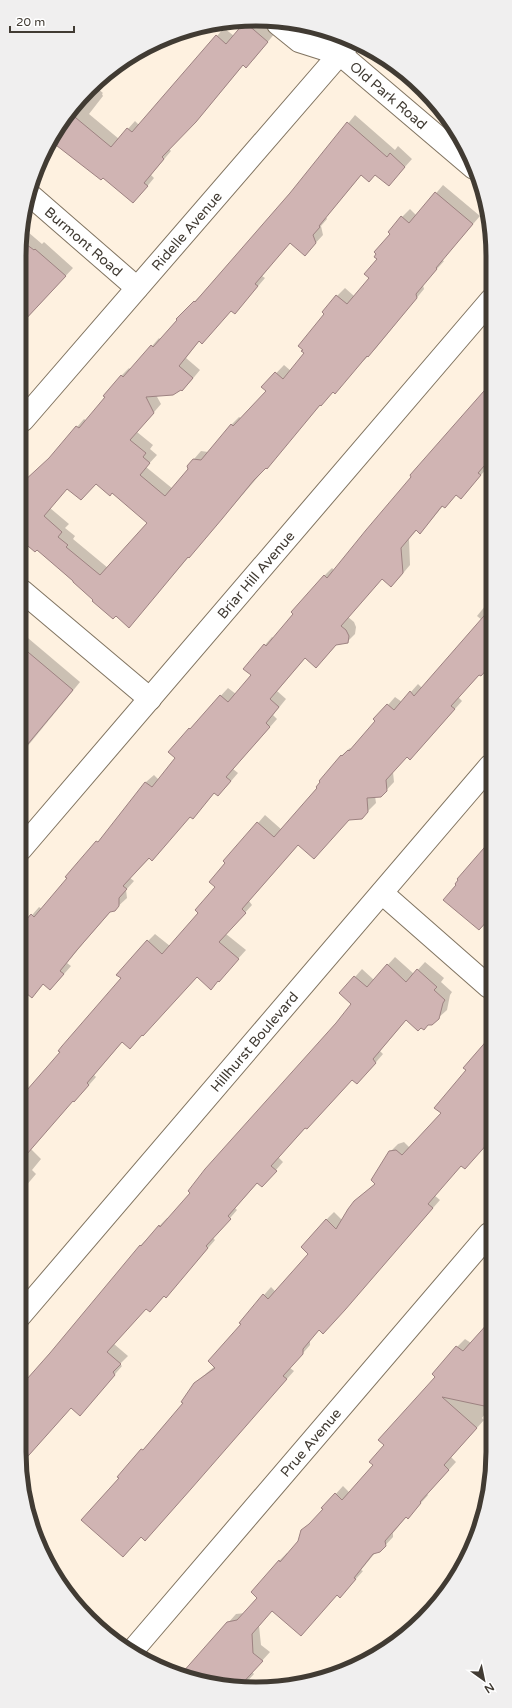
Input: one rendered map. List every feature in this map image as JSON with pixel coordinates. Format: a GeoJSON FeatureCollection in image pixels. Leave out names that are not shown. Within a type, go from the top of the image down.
{"type":"FeatureCollection","features":[{"type":"Feature","properties":{"kind":"street","name":"Old Park Road"},"geometry":{"type":"LineString","coordinates":[[282,27],[298,41],[345,48],[464,159]]}},
{"type":"Feature","properties":{"kind":"street","name":"Ridelle Avenue"},"geometry":{"type":"LineString","coordinates":[[26,417],[345,48]]}},
{"type":"Feature","properties":{"kind":"street","name":"Burmont Road"},"geometry":{"type":"LineString","coordinates":[[33,198],[137,288]]}},
{"type":"Feature","properties":{"kind":"street","name":"Briar Hill Avenue"},"geometry":{"type":"LineString","coordinates":[[26,843],[486,306]]}},
{"type":"Feature","properties":{"kind":"street"},"geometry":{"type":"LineString","coordinates":[[26,594],[150,699]]}},
{"type":"Feature","properties":{"kind":"street","name":"Hillhurst Boulevard"},"geometry":{"type":"LineString","coordinates":[[26,1310],[486,771]]}},
{"type":"Feature","properties":{"kind":"street"},"geometry":{"type":"LineString","coordinates":[[382,893],[486,984]]}},
{"type":"Feature","properties":{"kind":"street","name":"Prue Avenue"},"geometry":{"type":"LineString","coordinates":[[135,1647],[486,1238]]}},
{"type":"Feature","properties":{"kind":"building"},"geometry":{"type":"Polygon","coordinates":[[[241,26],[249,26],[268,42],[246,68],[243,65],[196,122],[162,157],[164,159],[144,183],[148,186],[133,203],[103,178],[101,180],[55,144],[74,116],[111,147],[127,128],[132,132],[216,35],[226,44],[241,26]]]}},
{"type":"Feature","properties":{"kind":"building"},"geometry":{"type":"Polygon","coordinates":[[[347,122],[387,157],[390,153],[405,167],[389,186],[375,175],[369,182],[361,175],[319,226],[320,227],[313,235],[316,243],[305,256],[290,243],[255,284],[258,286],[235,314],[231,311],[202,344],[199,341],[179,366],[193,378],[182,391],[181,390],[173,395],[146,397],[154,413],[130,440],[146,453],[143,457],[150,463],[140,475],[165,496],[188,469],[187,466],[193,459],[201,460],[231,424],[233,426],[266,391],[261,387],[275,372],[283,379],[304,353],[298,346],[324,314],[322,312],[336,295],[347,304],[369,278],[364,274],[377,259],[374,257],[376,254],[374,252],[390,234],[388,232],[401,216],[409,223],[435,192],[473,224],[416,294],[417,298],[368,357],[367,356],[335,394],[333,392],[321,406],[320,405],[267,469],[266,468],[254,480],[129,628],[116,616],[113,619],[92,601],[93,600],[73,581],[37,550],[35,552],[26,544],[26,479],[49,458],[76,426],[79,428],[121,375],[123,377],[151,345],[153,347],[177,320],[176,319],[194,301],[195,302],[290,193],[347,122]],[[96,484],[81,500],[67,489],[44,516],[62,532],[58,537],[68,545],[66,547],[100,575],[147,523],[112,493],[110,496],[96,484]]]}},
{"type":"Feature","properties":{"kind":"building"},"geometry":{"type":"Polygon","coordinates":[[[26,244],[34,250],[35,249],[66,276],[26,319],[26,244]]]}},
{"type":"Feature","properties":{"kind":"building"},"geometry":{"type":"Polygon","coordinates":[[[486,389],[486,464],[478,473],[481,475],[461,499],[456,495],[445,508],[442,506],[420,534],[416,530],[401,548],[403,573],[391,587],[382,579],[341,626],[346,630],[349,636],[348,643],[336,645],[316,668],[305,658],[270,699],[279,707],[266,723],[270,727],[226,777],[231,781],[218,796],[214,793],[193,819],[190,817],[152,861],[149,858],[123,886],[127,889],[119,898],[119,906],[115,911],[110,912],[60,971],[64,974],[50,990],[43,984],[32,998],[26,993],[26,920],[31,914],[34,917],[67,878],[65,877],[96,841],[98,842],[145,782],[152,787],[175,758],[168,752],[189,728],[190,729],[220,695],[228,702],[251,675],[243,669],[264,644],[266,646],[293,614],[291,612],[324,575],[327,578],[411,477],[410,475],[486,389]]]}},
{"type":"Feature","properties":{"kind":"building"},"geometry":{"type":"Polygon","coordinates":[[[486,614],[486,670],[481,676],[479,675],[451,706],[455,709],[410,760],[407,757],[386,780],[387,791],[381,797],[367,798],[368,812],[362,819],[349,820],[314,859],[298,845],[242,909],[246,913],[219,942],[239,959],[219,982],[218,981],[211,990],[197,977],[130,1049],[122,1042],[87,1083],[89,1085],[74,1102],[73,1101],[26,1155],[26,1091],[60,1052],[58,1051],[62,1046],[121,978],[116,975],[147,940],[162,954],[198,913],[195,910],[215,887],[209,882],[225,863],[223,861],[257,822],[274,837],[317,788],[316,787],[320,782],[319,781],[341,755],[342,756],[348,750],[349,751],[375,721],[373,719],[387,704],[394,710],[410,691],[414,696],[486,614]]]}},
{"type":"Feature","properties":{"kind":"building"},"geometry":{"type":"Polygon","coordinates":[[[26,650],[73,690],[26,746],[26,650]]]}},
{"type":"Feature","properties":{"kind":"building"},"geometry":{"type":"Polygon","coordinates":[[[486,846],[486,922],[479,930],[443,900],[456,885],[457,879],[486,846]]]}},
{"type":"Feature","properties":{"kind":"building"},"geometry":{"type":"Polygon","coordinates":[[[387,964],[406,982],[417,969],[437,987],[434,990],[445,1000],[439,1019],[432,1025],[428,1025],[424,1030],[421,1028],[418,1031],[406,1020],[373,1059],[376,1063],[357,1084],[352,1080],[307,1129],[305,1128],[271,1166],[277,1171],[262,1187],[257,1183],[228,1216],[231,1219],[206,1246],[208,1248],[166,1298],[164,1296],[150,1312],[146,1309],[107,1352],[121,1364],[113,1372],[115,1375],[80,1416],[71,1408],[26,1458],[26,1380],[140,1245],[141,1246],[159,1225],[160,1227],[190,1193],[188,1191],[205,1169],[336,1023],[351,1004],[339,993],[354,976],[367,987],[387,964]]]}},
{"type":"Feature","properties":{"kind":"building"},"geometry":{"type":"Polygon","coordinates":[[[486,1041],[486,1145],[465,1169],[461,1166],[428,1204],[433,1208],[345,1310],[323,1334],[319,1330],[303,1349],[303,1354],[283,1376],[287,1379],[191,1489],[145,1541],[141,1537],[123,1557],[81,1520],[119,1478],[117,1477],[141,1449],[143,1450],[183,1403],[181,1402],[194,1383],[215,1368],[208,1361],[241,1324],[239,1323],[263,1294],[268,1299],[308,1254],[301,1247],[326,1219],[336,1229],[354,1201],[375,1184],[371,1180],[389,1151],[396,1150],[402,1155],[441,1113],[434,1108],[466,1070],[463,1068],[486,1041]]]}},
{"type":"Feature","properties":{"kind":"building"},"geometry":{"type":"Polygon","coordinates":[[[486,1325],[486,1406],[442,1397],[477,1428],[444,1465],[449,1470],[420,1502],[421,1503],[408,1519],[406,1517],[385,1541],[386,1546],[380,1552],[373,1554],[354,1578],[356,1579],[340,1598],[337,1595],[301,1636],[272,1611],[252,1634],[253,1653],[263,1661],[244,1682],[211,1678],[184,1671],[227,1622],[237,1620],[257,1598],[251,1592],[298,1541],[301,1530],[323,1509],[321,1508],[335,1493],[342,1500],[373,1465],[369,1462],[384,1445],[378,1440],[435,1377],[432,1374],[456,1346],[463,1351],[486,1325]]]}}]}
